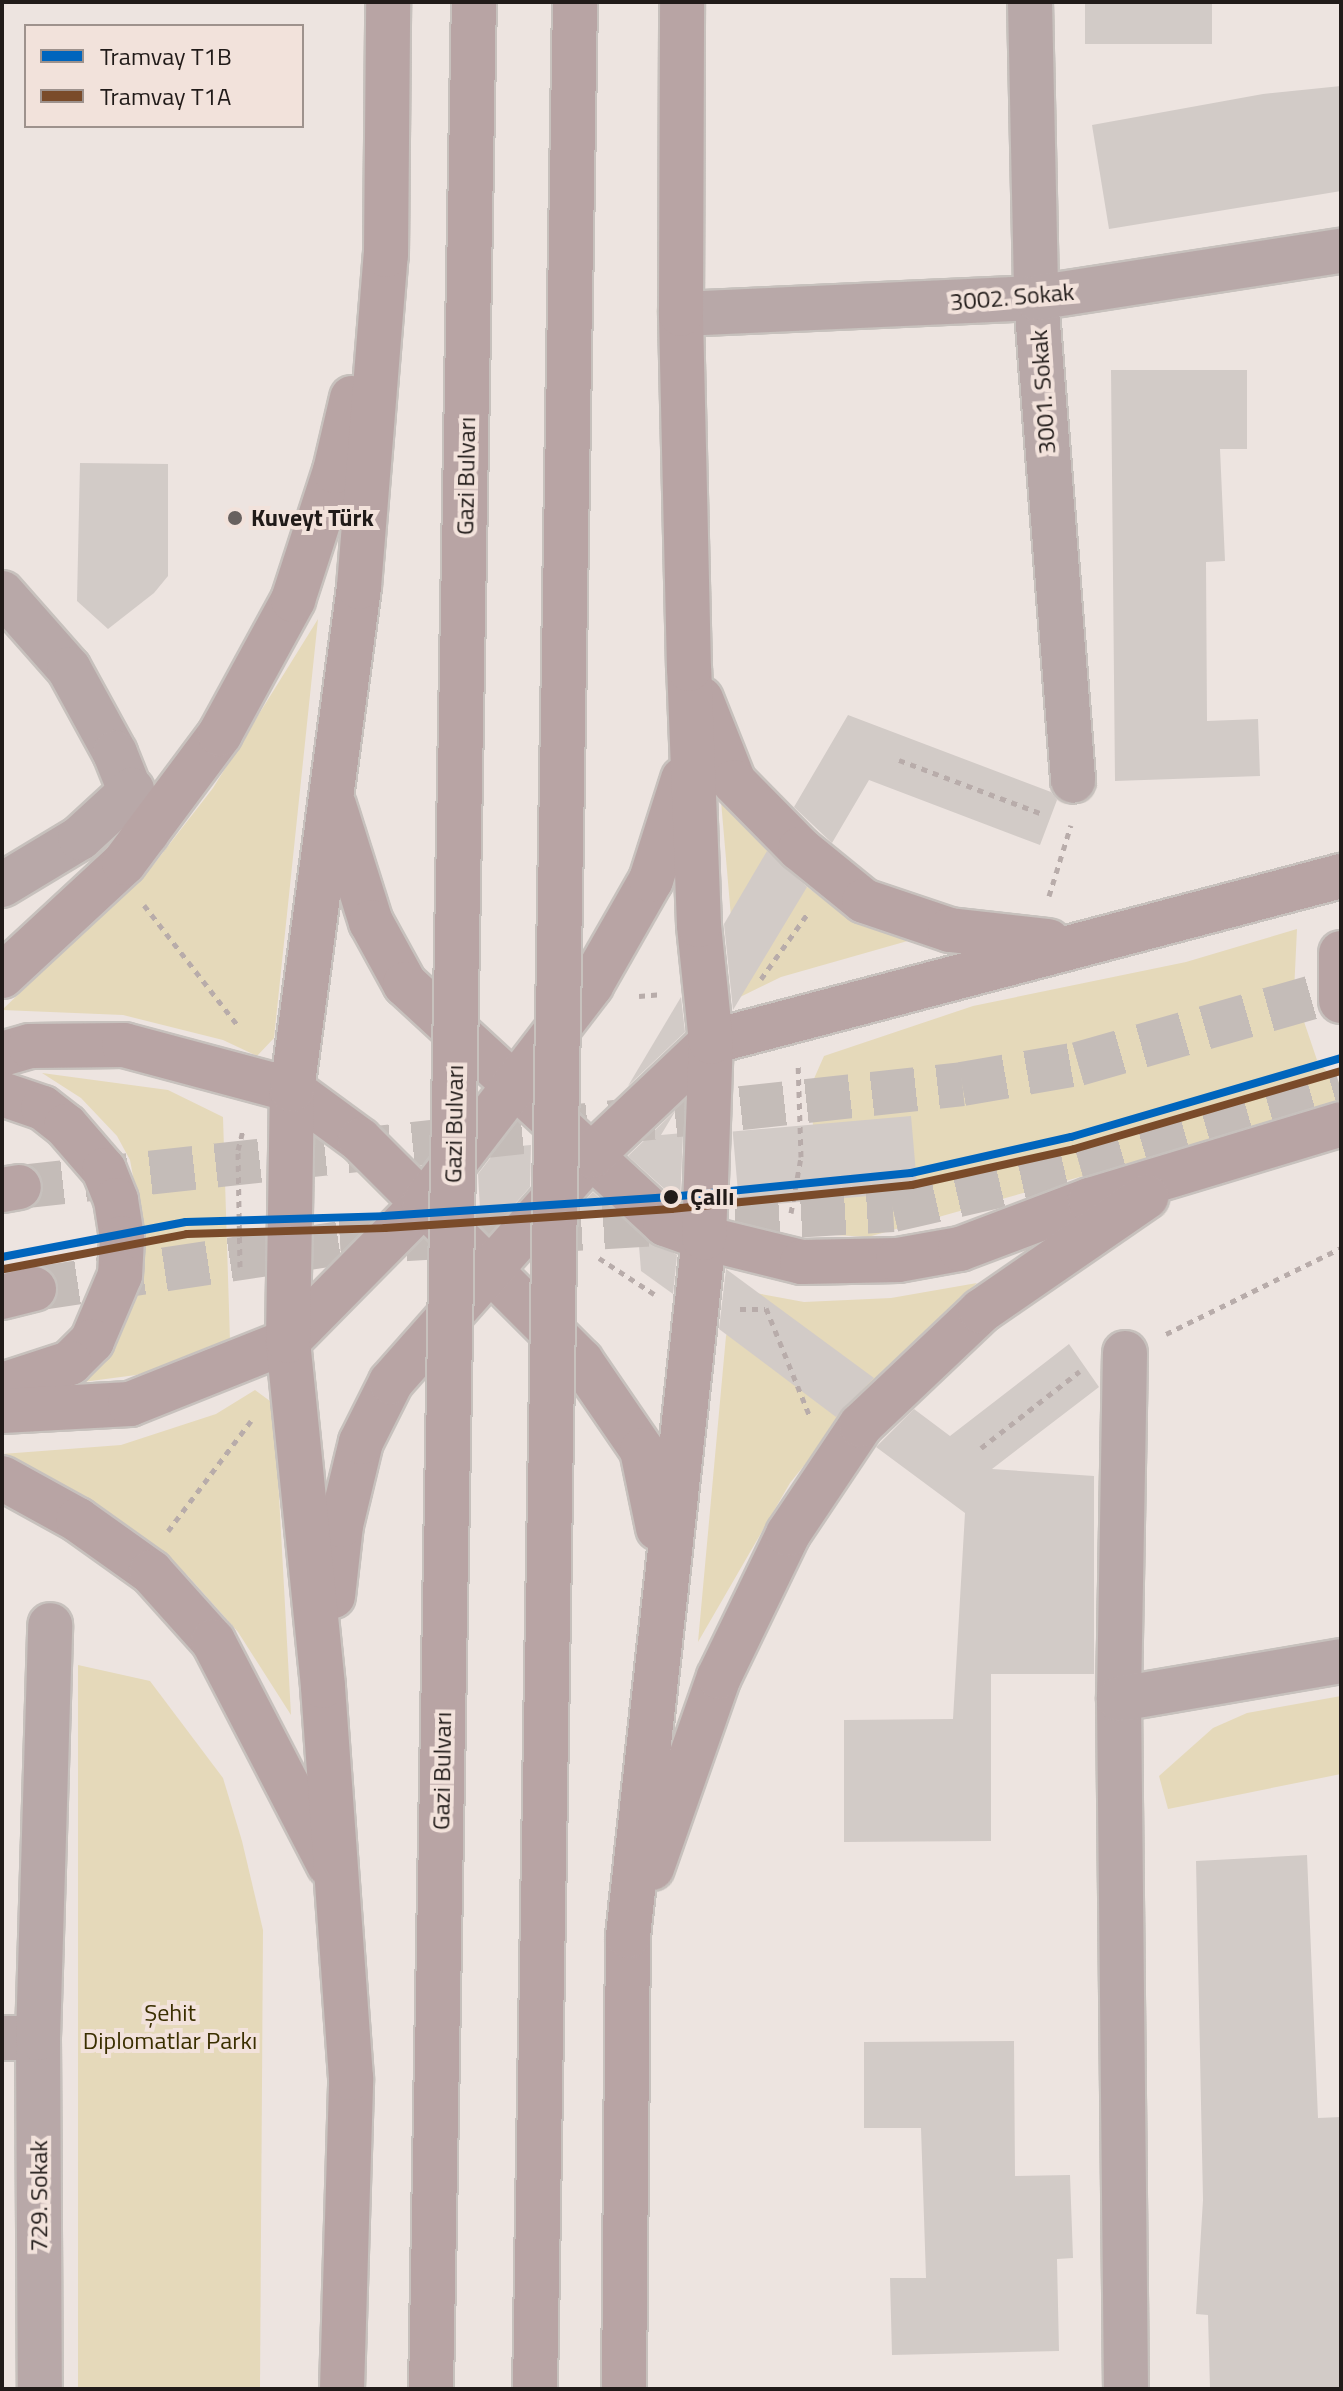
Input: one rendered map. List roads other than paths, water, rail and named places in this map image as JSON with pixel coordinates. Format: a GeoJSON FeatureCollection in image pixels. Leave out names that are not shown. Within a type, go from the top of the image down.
{"type":"FeatureCollection","features":[{"type":"Feature","properties":{"kind":"highway"},"geometry":{"type":"LineString","coordinates":[[342,2389],[351,2078],[340,1887],[323,1686],[288,1341],[292,1090],[359,587],[386,255],[388,2]]}},
{"type":"Feature","properties":{"kind":"highway","name":"Gazi Bulvarı"},"geometry":{"type":"LineString","coordinates":[[431,2389],[474,2]]}},
{"type":"Feature","properties":{"kind":"highway"},"geometry":{"type":"LineString","coordinates":[[535,2389],[575,2]]}},
{"type":"Feature","properties":{"kind":"highway"},"geometry":{"type":"LineString","coordinates":[[624,2389],[628,1936],[665,1566],[704,1238],[711,1042],[699,925],[689,669],[681,314],[682,2]]}},
{"type":"Feature","properties":{"kind":"highway"},"geometry":{"type":"LineString","coordinates":[[2,976],[124,863],[220,734],[293,600],[335,471],[386,255]]}},
{"type":"Feature","properties":{"kind":"highway"},"geometry":{"type":"LineString","coordinates":[[689,669],[734,782],[800,849],[864,901],[950,930],[1034,941],[1099,939]]}},
{"type":"Feature","properties":{"kind":"highway"},"geometry":{"type":"LineString","coordinates":[[2,1411],[130,1404],[288,1341],[424,1203],[591,985],[651,880],[692,751]]}},
{"type":"Feature","properties":{"kind":"highway"},"geometry":{"type":"LineString","coordinates":[[331,795],[371,922],[405,984],[665,1224],[704,1238],[802,1262],[898,1260],[960,1249],[1184,1170],[1341,1124]]}},
{"type":"Feature","properties":{"kind":"highway"},"geometry":{"type":"LineString","coordinates":[[323,1686],[341,1525],[361,1442],[391,1382],[591,1156],[711,1042],[1341,876]]}},
{"type":"Feature","properties":{"kind":"highway"},"geometry":{"type":"LineString","coordinates":[[1341,953],[1341,1001]]}},
{"type":"Feature","properties":{"kind":"highway"},"geometry":{"type":"LineString","coordinates":[[2,1054],[30,1046],[124,1045],[292,1090],[360,1140],[581,1361],[642,1450],[665,1566]]}},
{"type":"Feature","properties":{"kind":"highway"},"geometry":{"type":"LineString","coordinates":[[2,1094],[43,1108],[66,1126],[104,1170],[116,1200],[122,1238],[120,1275],[92,1341],[70,1363],[2,1385]]}},
{"type":"Feature","properties":{"kind":"highway"},"geometry":{"type":"LineString","coordinates":[[628,1936],[719,1677],[788,1534],[861,1425],[981,1311],[1184,1170]]}},
{"type":"Feature","properties":{"kind":"highway"},"geometry":{"type":"LineString","coordinates":[[2,1478],[78,1520],[151,1572],[213,1641],[267,1737],[340,1887]]}},
{"type":"Feature","properties":{"kind":"street","name":"3001. Sokak"},"geometry":{"type":"LineString","coordinates":[[1030,2],[1036,298],[1062,799]]}},
{"type":"Feature","properties":{"kind":"street","name":"3002. Sokak"},"geometry":{"type":"LineString","coordinates":[[681,314],[1036,298],[1341,251]]}},
{"type":"Feature","properties":{"kind":"street"},"geometry":{"type":"LineString","coordinates":[[2,593],[69,669],[132,790],[147,833]]}},
{"type":"Feature","properties":{"kind":"street"},"geometry":{"type":"LineString","coordinates":[[2,885],[80,838],[132,790]]}},
{"type":"Feature","properties":{"kind":"street"},"geometry":{"type":"LineString","coordinates":[[1125,1353],[1119,1699],[1126,2389]]}},
{"type":"Feature","properties":{"kind":"street","name":"729. Sokak"},"geometry":{"type":"LineString","coordinates":[[40,2389],[20,2038],[50,1625]]}},
{"type":"Feature","properties":{"kind":"street"},"geometry":{"type":"LineString","coordinates":[[1119,1699],[1341,1661]]}},
{"type":"Feature","properties":{"kind":"tunnel"},"geometry":{"type":"LineString","coordinates":[[19,1187],[962,1084],[1078,1064],[1341,989]]}},
{"type":"Feature","properties":{"kind":"tunnel"},"geometry":{"type":"LineString","coordinates":[[34,1289],[340,1243],[893,1210],[1080,1167],[1341,1092]]}},
{"type":"Feature","properties":{"kind":"tram line","name":"T1B"},"geometry":{"type":"LineString","coordinates":[[2,1257],[186,1222],[384,1216],[670,1197],[911,1173],[1071,1137],[1341,1058]]}},
{"type":"Feature","properties":{"kind":"tram line","name":"T1A"},"geometry":{"type":"LineString","coordinates":[[4,1269],[187,1234],[385,1228],[671,1209],[912,1185],[1074,1149],[1341,1071]]}},
{"type":"Feature","properties":{"kind":"place","name":"Kuveyt Türk"},"geometry":{"type":"Point","coordinates":[235,518]}},
{"type":"Feature","properties":{"kind":"place","name":"Çallı"},"geometry":{"type":"Point","coordinates":[671,1197]}},
{"type":"Feature","properties":{"kind":"park label","name":"Şehit Diplomatlar Parkı"},"geometry":{"type":"Point","coordinates":[170,2027]}}]}
